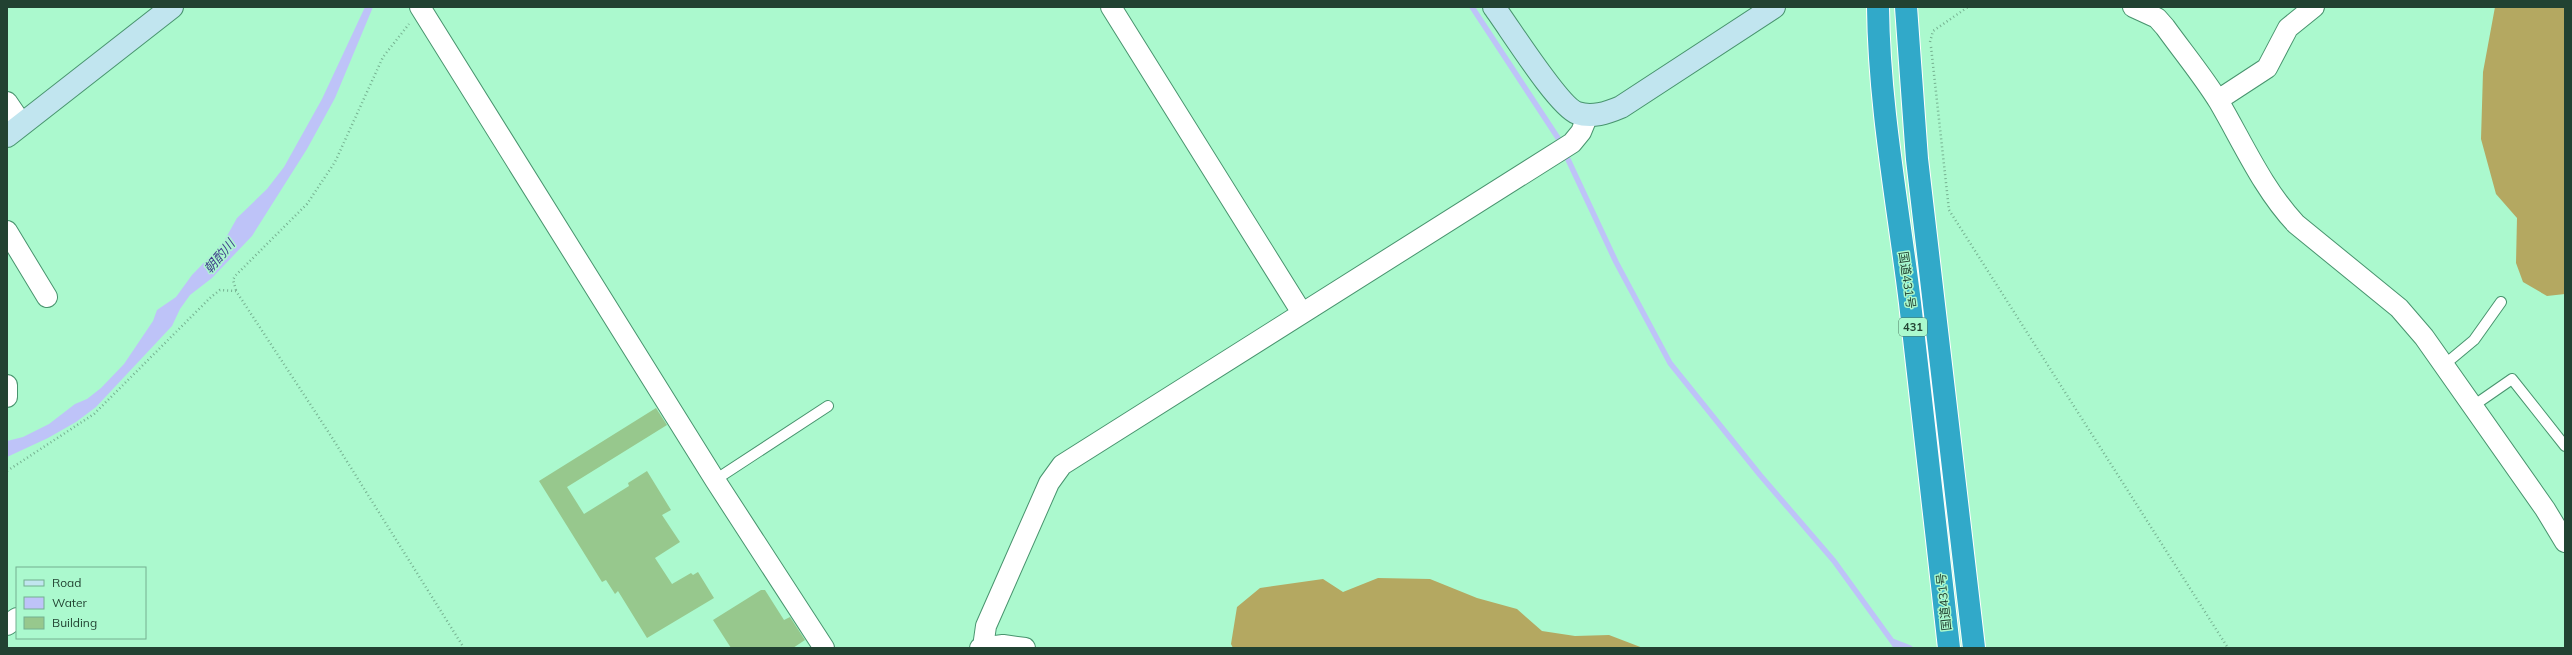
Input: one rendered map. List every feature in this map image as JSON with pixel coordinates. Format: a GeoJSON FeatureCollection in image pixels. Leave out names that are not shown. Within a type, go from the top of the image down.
{"type":"FeatureCollection","features":[{"type":"Feature","properties":{"kind":"highway","name":"国道431号"},"geometry":{"type":"LineString","coordinates":[[1878,7],[1878,39],[1892,172],[1910,302],[1949,648]]}},
{"type":"Feature","properties":{"kind":"highway","name":"国道431号"},"geometry":{"type":"LineString","coordinates":[[1906,7],[1917,159],[1974,648]]}},
{"type":"Feature","properties":{"kind":"street"},"geometry":{"type":"LineString","coordinates":[[7,102],[14,130],[172,7]]}},
{"type":"Feature","properties":{"kind":"street"},"geometry":{"type":"LineString","coordinates":[[1111,7],[1302,313]]}},
{"type":"Feature","properties":{"kind":"street"},"geometry":{"type":"LineString","coordinates":[[1494,7],[1560,98],[1576,112],[1588,115],[1604,114],[1621,107],[1774,7]]}},
{"type":"Feature","properties":{"kind":"street"},"geometry":{"type":"LineString","coordinates":[[2137,7],[2157,18],[2166,27],[2218,100],[2261,178],[2282,209],[2296,224],[2399,308],[2424,337],[2564,537]]}},
{"type":"Feature","properties":{"kind":"street"},"geometry":{"type":"LineString","coordinates":[[2218,100],[2267,68],[2288,28],[2314,7]]}},
{"type":"Feature","properties":{"kind":"street"},"geometry":{"type":"LineString","coordinates":[[421,10],[715,480],[824,648]]}},
{"type":"Feature","properties":{"kind":"street"},"geometry":{"type":"LineString","coordinates":[[1025,648],[1003,645],[982,647],[986,626],[1049,483],[1062,465],[1572,143],[1581,132],[1588,115]]}},
{"type":"Feature","properties":{"kind":"street"},"geometry":{"type":"LineString","coordinates":[[7,231],[47,297]]}},
{"type":"Feature","properties":{"kind":"street"},"geometry":{"type":"LineString","coordinates":[[7,385],[7,397]]}},
{"type":"Feature","properties":{"kind":"street"},"geometry":{"type":"LineString","coordinates":[[7,625],[16,619]]}},
{"type":"Feature","properties":{"kind":"lane"},"geometry":{"type":"LineString","coordinates":[[2444,365],[2474,340],[2501,302]]}},
{"type":"Feature","properties":{"kind":"lane"},"geometry":{"type":"LineString","coordinates":[[2473,406],[2512,379],[2565,446]]}},
{"type":"Feature","properties":{"kind":"lane"},"geometry":{"type":"LineString","coordinates":[[715,480],[828,406]]}},
{"type":"Feature","properties":{"kind":"path"},"geometry":{"type":"LineString","coordinates":[[1968,7],[1932,31],[1931,36],[1949,210],[2228,648]]}},
{"type":"Feature","properties":{"kind":"path"},"geometry":{"type":"LineString","coordinates":[[421,10],[383,57],[335,162],[307,204],[235,276],[233,280],[236,291],[331,436],[464,648]]}},
{"type":"Feature","properties":{"kind":"path"},"geometry":{"type":"LineString","coordinates":[[7,471],[94,414],[220,290],[236,291]]}},
{"type":"Feature","properties":{"kind":"shaded area"},"geometry":{"type":"Polygon","coordinates":[[[2495,7],[2565,7],[2565,294],[2547,296],[2523,282],[2516,263],[2517,218],[2496,194],[2481,139],[2483,72],[2495,7]]]}},
{"type":"Feature","properties":{"kind":"shaded area"},"geometry":{"type":"Polygon","coordinates":[[[1378,578],[1430,579],[1477,598],[1517,609],[1542,631],[1575,636],[1609,635],[1643,648],[1233,648],[1231,644],[1237,607],[1260,588],[1323,579],[1343,592],[1378,578]]]}},
{"type":"Feature","properties":{"kind":"water","name":"朝酌川"},"geometry":{"type":"Polygon","coordinates":[[[365,7],[373,7],[335,98],[307,149],[252,236],[212,278],[190,295],[180,309],[172,326],[96,407],[76,422],[48,438],[7,457],[7,441],[23,437],[49,424],[75,404],[87,399],[101,388],[124,364],[153,321],[157,310],[176,297],[192,275],[223,243],[237,218],[267,189],[284,167],[322,99],[365,7]]]}},
{"type":"Feature","properties":{"kind":"building"},"geometry":{"type":"Polygon","coordinates":[[[656,408],[667,425],[567,487],[584,514],[629,486],[628,483],[647,471],[671,510],[662,515],[680,542],[655,558],[672,584],[691,573],[693,575],[698,572],[714,598],[647,638],[618,591],[615,594],[606,580],[602,582],[539,481],[656,408]]]}},
{"type":"Feature","properties":{"kind":"building"},"geometry":{"type":"Polygon","coordinates":[[[761,590],[765,590],[784,620],[790,617],[805,640],[793,648],[731,648],[713,620],[761,590]]]}},
{"type":"Feature","properties":{"kind":"waterway"},"geometry":{"type":"LineString","coordinates":[[1472,7],[1558,138],[1616,262],[1670,363],[1760,475],[1834,561],[1897,648]]}},
{"type":"Feature","properties":{"kind":"waterway"},"geometry":{"type":"LineString","coordinates":[[1892,641],[1910,648]]}}]}
